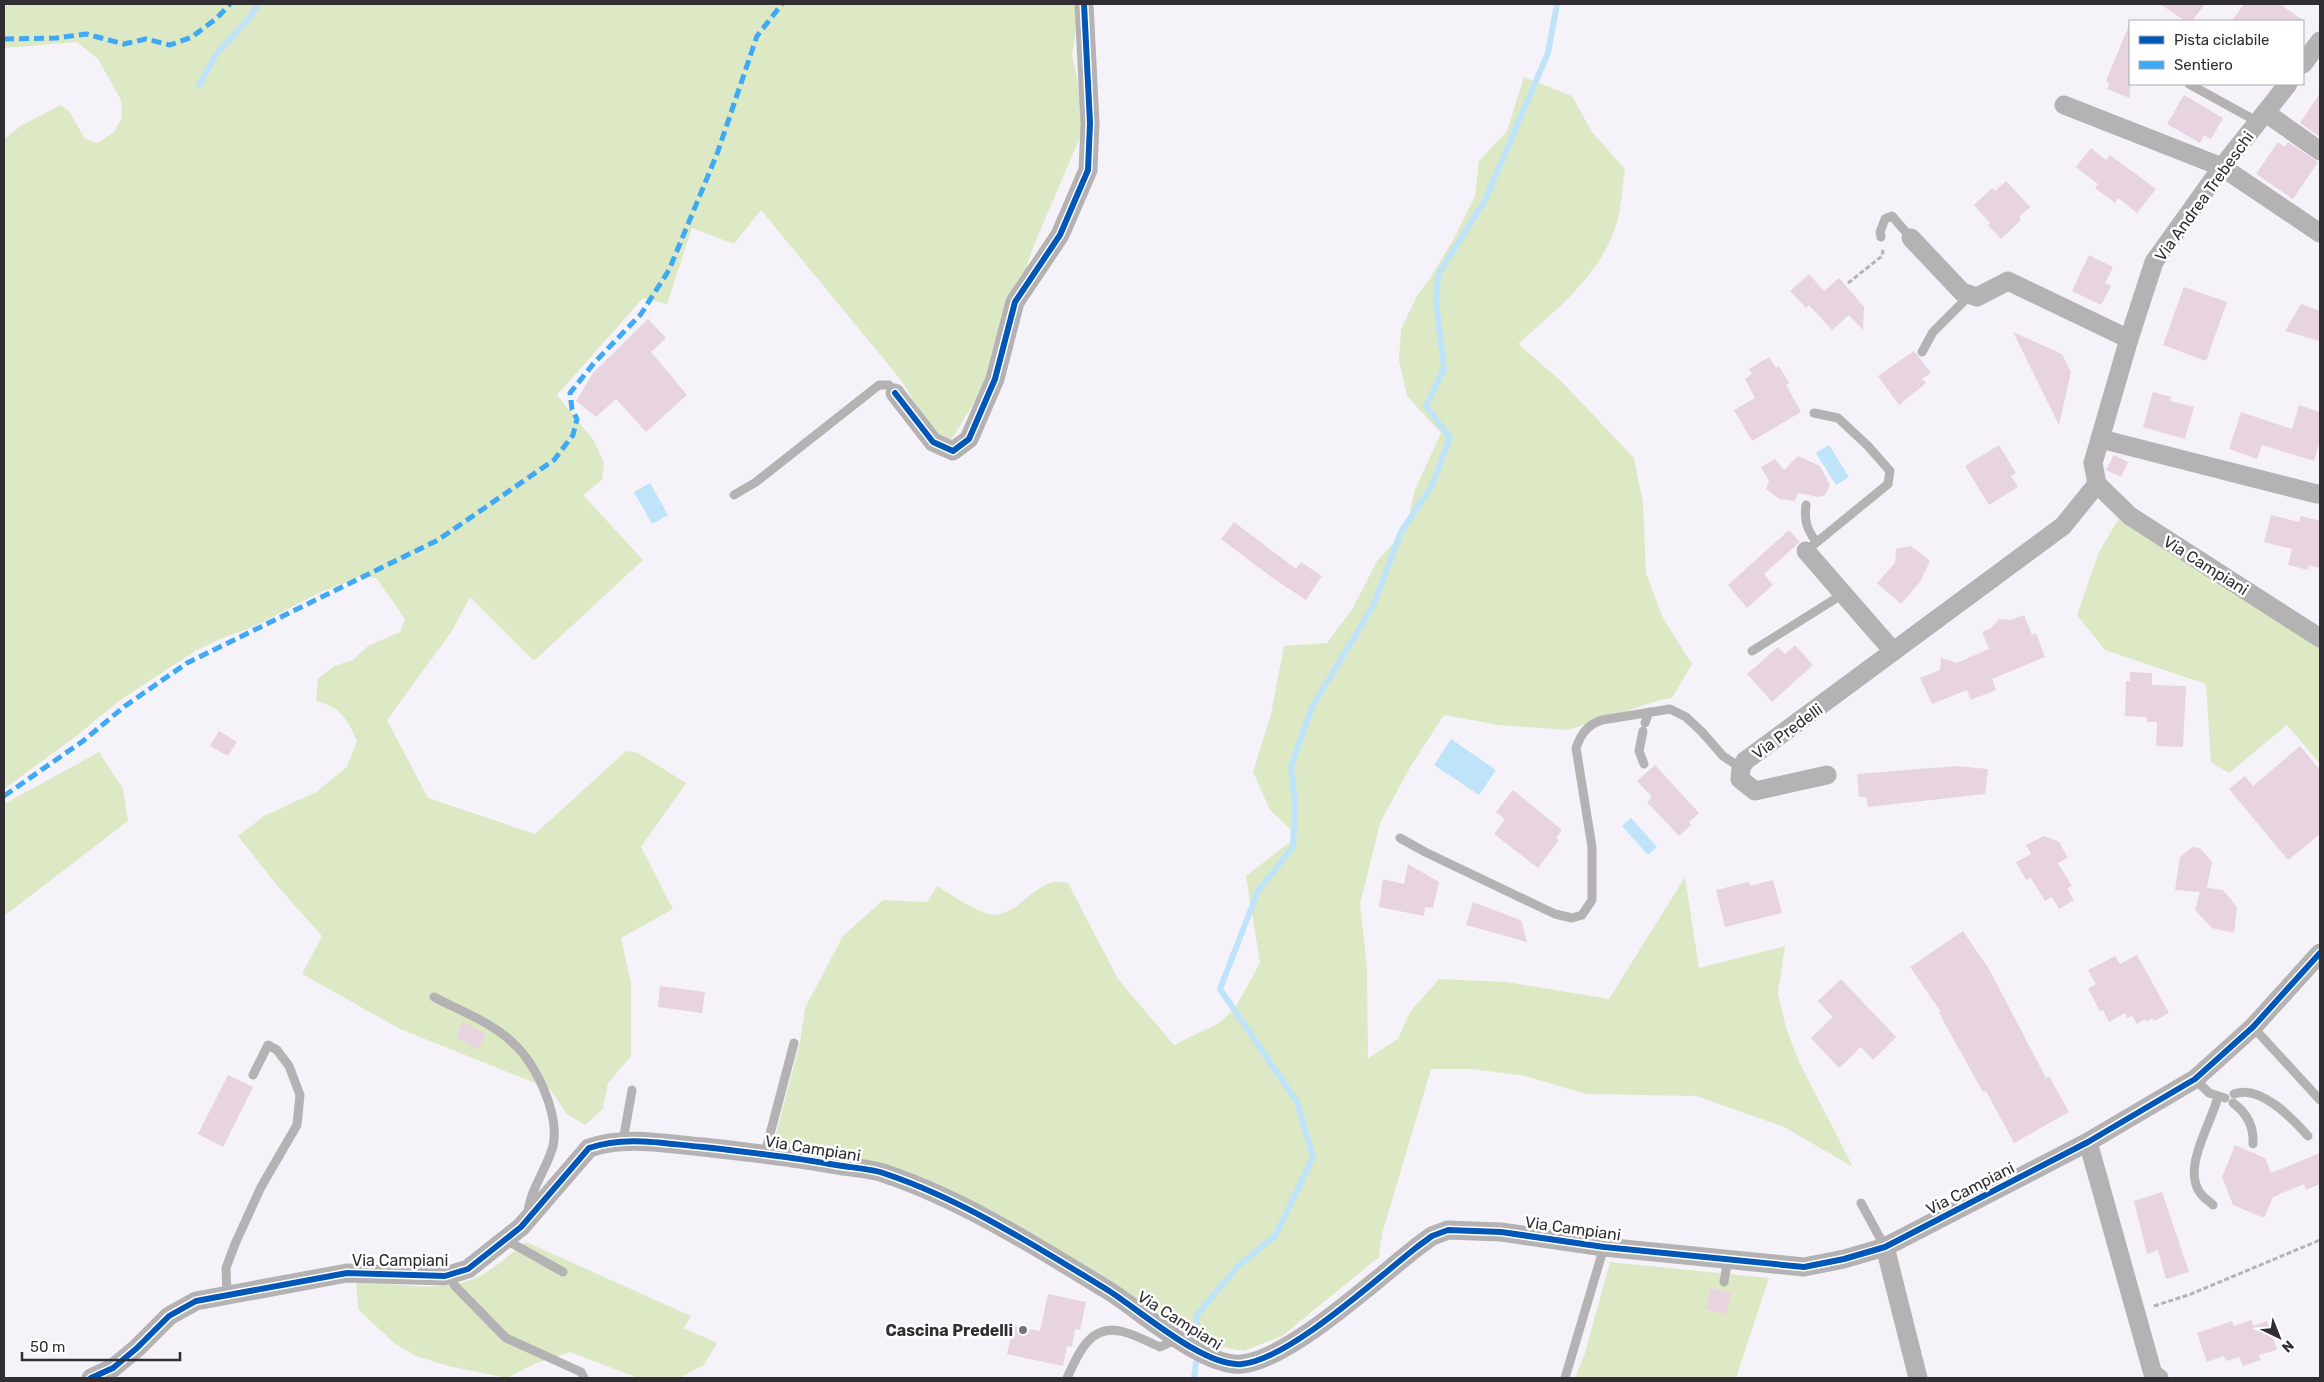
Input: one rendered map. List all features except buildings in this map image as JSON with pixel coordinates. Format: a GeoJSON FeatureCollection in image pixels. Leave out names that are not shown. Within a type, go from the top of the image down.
{"type":"FeatureCollection","features":[{"type":"Feature","properties":{"kind":"street"},"geometry":{"type":"LineString","coordinates":[[895,393],[933,442],[953,451],[969,439],[995,379],[1015,302],[1060,236],[1088,170],[1090,123],[1084,4]]}},
{"type":"Feature","properties":{"kind":"street"},"geometry":{"type":"LineString","coordinates":[[2304,63],[2320,41]]}},
{"type":"Feature","properties":{"kind":"street","name":"Via Andrea Trebeschi"},"geometry":{"type":"LineString","coordinates":[[2097,484],[2093,463],[2129,339],[2154,262],[2222,167],[2287,85]]}},
{"type":"Feature","properties":{"kind":"street"},"geometry":{"type":"LineString","coordinates":[[2064,105],[2222,167],[2320,233]]}},
{"type":"Feature","properties":{"kind":"street"},"geometry":{"type":"LineString","coordinates":[[2262,118],[2320,152]]}},
{"type":"Feature","properties":{"kind":"street"},"geometry":{"type":"LineString","coordinates":[[1911,238],[1962,292],[1977,297],[2008,281],[2129,339]]}},
{"type":"Feature","properties":{"kind":"street"},"geometry":{"type":"LineString","coordinates":[[2101,439],[2318,494]]}},
{"type":"Feature","properties":{"kind":"street","name":"Via Campiani"},"geometry":{"type":"LineString","coordinates":[[2097,484],[2130,516],[2320,638]]}},
{"type":"Feature","properties":{"kind":"street","name":"Via Predelli"},"geometry":{"type":"LineString","coordinates":[[1827,775],[1755,790],[1740,779],[1740,768],[1745,761],[2063,526],[2097,484]]}},
{"type":"Feature","properties":{"kind":"street"},"geometry":{"type":"LineString","coordinates":[[1811,547],[1843,594],[1894,651]]}},
{"type":"Feature","properties":{"kind":"street","name":"Via Campiani"},"geometry":{"type":"LineString","coordinates":[[91,1378],[113,1368],[137,1348],[169,1316],[196,1301],[347,1273],[445,1276],[468,1269],[506,1240],[528,1218],[589,1148],[602,1143],[623,1141],[765,1153],[883,1173],[928,1190],[1030,1244],[1109,1291],[1178,1338],[1218,1362],[1240,1364],[1265,1359],[1312,1330],[1432,1236],[1448,1230],[1501,1232],[1604,1247],[1804,1267],[1844,1259],[1885,1246],[2088,1142],[2195,1079],[2253,1027],[2320,953]]}},
{"type":"Feature","properties":{"kind":"street"},"geometry":{"type":"LineString","coordinates":[[2088,1142],[2153,1374],[2159,1378]]}},
{"type":"Feature","properties":{"kind":"street"},"geometry":{"type":"LineString","coordinates":[[1885,1246],[1918,1378]]}},
{"type":"Feature","properties":{"kind":"lane"},"geometry":{"type":"LineString","coordinates":[[2191,85],[2262,118]]}},
{"type":"Feature","properties":{"kind":"lane"},"geometry":{"type":"LineString","coordinates":[[1881,237],[1880,232],[1885,219],[1892,216],[1911,238]]}},
{"type":"Feature","properties":{"kind":"lane"},"geometry":{"type":"LineString","coordinates":[[1922,352],[1933,332],[1970,295]]}},
{"type":"Feature","properties":{"kind":"lane"},"geometry":{"type":"LineString","coordinates":[[734,496],[756,482],[879,385],[890,385],[895,393]]}},
{"type":"Feature","properties":{"kind":"lane"},"geometry":{"type":"LineString","coordinates":[[1806,505],[1804,518],[1811,547],[1888,484],[1890,471],[1868,446],[1838,418],[1814,413]]}},
{"type":"Feature","properties":{"kind":"lane"},"geometry":{"type":"LineString","coordinates":[[1752,651],[1843,594]]}},
{"type":"Feature","properties":{"kind":"lane"},"geometry":{"type":"LineString","coordinates":[[1400,838],[1555,914],[1572,918],[1582,915],[1592,900],[1592,847],[1576,748],[1581,734],[1594,723],[1602,720],[1670,710],[1686,717],[1723,756],[1740,768]]}},
{"type":"Feature","properties":{"kind":"lane"},"geometry":{"type":"LineString","coordinates":[[1644,764],[1639,751],[1649,712]]}},
{"type":"Feature","properties":{"kind":"lane"},"geometry":{"type":"LineString","coordinates":[[434,998],[486,1024],[513,1043],[532,1068],[546,1095],[555,1127],[553,1146],[540,1180],[529,1201],[528,1218]]}},
{"type":"Feature","properties":{"kind":"lane"},"geometry":{"type":"LineString","coordinates":[[2253,1027],[2320,1100]]}},
{"type":"Feature","properties":{"kind":"lane"},"geometry":{"type":"LineString","coordinates":[[765,1153],[794,1043]]}},
{"type":"Feature","properties":{"kind":"lane"},"geometry":{"type":"LineString","coordinates":[[227,1294],[226,1268],[261,1187],[297,1125],[300,1095],[289,1066],[277,1050],[268,1044],[253,1075]]}},
{"type":"Feature","properties":{"kind":"lane"},"geometry":{"type":"LineString","coordinates":[[2195,1079],[2209,1093],[2227,1098],[2246,1116],[2253,1129],[2253,1144]]}},
{"type":"Feature","properties":{"kind":"lane"},"geometry":{"type":"LineString","coordinates":[[623,1141],[632,1090]]}},
{"type":"Feature","properties":{"kind":"lane"},"geometry":{"type":"LineString","coordinates":[[2213,1204],[2201,1194],[2196,1184],[2193,1168],[2227,1098],[2241,1092],[2258,1095],[2291,1117],[2308,1136]]}},
{"type":"Feature","properties":{"kind":"lane"},"geometry":{"type":"LineString","coordinates":[[1861,1203],[1885,1246]]}},
{"type":"Feature","properties":{"kind":"lane"},"geometry":{"type":"LineString","coordinates":[[506,1240],[563,1272]]}},
{"type":"Feature","properties":{"kind":"lane"},"geometry":{"type":"LineString","coordinates":[[1565,1378],[1604,1247]]}},
{"type":"Feature","properties":{"kind":"lane"},"geometry":{"type":"LineString","coordinates":[[1724,1282],[1728,1259]]}},
{"type":"Feature","properties":{"kind":"lane"},"geometry":{"type":"LineString","coordinates":[[453,1274],[454,1285],[506,1338],[580,1372],[584,1378]]}},
{"type":"Feature","properties":{"kind":"lane"},"geometry":{"type":"LineString","coordinates":[[1067,1378],[1080,1348],[1097,1333],[1111,1330],[1124,1332],[1160,1347],[1178,1338]]}},
{"type":"Feature","properties":{"kind":"path"},"geometry":{"type":"LineString","coordinates":[[1848,283],[1882,256],[1881,237]]}},
{"type":"Feature","properties":{"kind":"path"},"geometry":{"type":"LineString","coordinates":[[2135,1313],[2192,1294],[2320,1240]]}},
{"type":"Feature","properties":{"kind":"green space"},"geometry":{"type":"Polygon","coordinates":[[[4,4],[1080,4],[1072,55],[1087,121],[1034,245],[989,378],[952,439],[934,433],[901,380],[761,210],[734,244],[692,228],[667,304],[643,298],[557,395],[594,441],[604,463],[602,480],[583,495],[643,560],[534,661],[470,597],[452,631],[387,720],[428,798],[535,834],[626,751],[638,753],[686,783],[641,847],[673,909],[621,938],[631,983],[631,1056],[608,1083],[603,1109],[585,1125],[567,1114],[550,1089],[400,1029],[302,974],[322,936],[280,889],[238,836],[264,816],[316,792],[347,767],[357,741],[342,715],[332,707],[316,700],[318,679],[334,666],[353,660],[368,646],[400,632],[405,619],[376,578],[361,576],[319,593],[251,628],[220,639],[195,651],[119,701],[75,737],[4,789],[4,139],[22,125],[61,105],[69,111],[85,139],[98,143],[114,132],[122,117],[121,100],[98,59],[77,42],[4,48],[4,4]]]}},
{"type":"Feature","properties":{"kind":"green space"},"geometry":{"type":"Polygon","coordinates":[[[1524,77],[1572,96],[1592,132],[1625,169],[1618,218],[1609,243],[1600,260],[1575,291],[1518,344],[1562,382],[1634,458],[1643,503],[1646,573],[1663,618],[1692,664],[1672,698],[1660,700],[1568,730],[1499,725],[1444,715],[1409,769],[1380,823],[1360,904],[1367,968],[1368,1058],[1398,1039],[1410,1012],[1439,979],[1506,982],[1609,999],[1685,877],[1699,968],[1785,946],[1778,993],[1786,1028],[1800,1064],[1853,1167],[1784,1127],[1696,1096],[1586,1094],[1526,1076],[1472,1069],[1431,1069],[1382,1234],[1379,1257],[1282,1336],[1244,1351],[1226,1348],[1200,1338],[1157,1313],[1093,1271],[888,1166],[773,1146],[800,1043],[805,1008],[843,936],[883,900],[927,902],[937,886],[973,908],[994,915],[1012,909],[1044,885],[1055,882],[1068,883],[1118,979],[1174,1045],[1219,1023],[1235,1008],[1260,963],[1246,876],[1298,836],[1270,810],[1253,772],[1271,714],[1284,646],[1327,643],[1353,608],[1377,561],[1407,528],[1414,492],[1441,433],[1407,396],[1399,360],[1401,329],[1418,294],[1429,280],[1453,240],[1475,196],[1479,161],[1507,131],[1524,77]]]}},
{"type":"Feature","properties":{"kind":"green space"},"geometry":{"type":"Polygon","coordinates":[[[2119,518],[2303,634],[2320,649],[2320,764],[2287,725],[2229,773],[2211,762],[2206,684],[2105,650],[2077,615],[2099,552],[2119,518]]]}},
{"type":"Feature","properties":{"kind":"green space"},"geometry":{"type":"Polygon","coordinates":[[[99,752],[123,789],[128,821],[4,916],[4,804],[99,752]]]}},
{"type":"Feature","properties":{"kind":"green space"},"geometry":{"type":"Polygon","coordinates":[[[526,1242],[691,1316],[684,1328],[717,1343],[704,1365],[679,1378],[638,1378],[570,1352],[537,1363],[507,1378],[448,1366],[416,1356],[394,1343],[358,1309],[356,1280],[416,1286],[461,1283],[488,1271],[526,1242]]]}},
{"type":"Feature","properties":{"kind":"green space"},"geometry":{"type":"Polygon","coordinates":[[[1610,1262],[1769,1278],[1736,1378],[1575,1378],[1585,1353],[1610,1262]]]}},
{"type":"Feature","properties":{"kind":"water"},"geometry":{"type":"Polygon","coordinates":[[[1829,445],[1849,477],[1836,485],[1816,453],[1829,445]]]}},
{"type":"Feature","properties":{"kind":"water"},"geometry":{"type":"Polygon","coordinates":[[[650,483],[668,515],[652,524],[634,492],[650,483]]]}},
{"type":"Feature","properties":{"kind":"water"},"geometry":{"type":"Polygon","coordinates":[[[1451,739],[1496,770],[1479,795],[1434,765],[1451,739]]]}},
{"type":"Feature","properties":{"kind":"water"},"geometry":{"type":"Polygon","coordinates":[[[1631,818],[1657,847],[1648,855],[1622,826],[1631,818]]]}},
{"type":"Feature","properties":{"kind":"waterway"},"geometry":{"type":"LineString","coordinates":[[199,85],[217,53],[246,22],[259,4]]}},
{"type":"Feature","properties":{"kind":"waterway"},"geometry":{"type":"LineString","coordinates":[[1197,1331],[1197,1315],[1238,1266],[1275,1236],[1313,1157],[1297,1102],[1220,989],[1258,891],[1293,847],[1295,806],[1291,766],[1312,707],[1373,606],[1401,532],[1431,487],[1450,438],[1426,406],[1444,368],[1436,302],[1438,275],[1485,200],[1548,53],[1557,4]]}},
{"type":"Feature","properties":{"kind":"waterway"},"geometry":{"type":"LineString","coordinates":[[1194,1378],[1196,1363]]}},
{"type":"Feature","properties":{"kind":"marked path"},"geometry":{"type":"LineString","coordinates":[[4,39],[56,38],[86,34],[124,44],[146,39],[170,45],[192,37],[217,18],[230,4]]}},
{"type":"Feature","properties":{"kind":"marked path"},"geometry":{"type":"LineString","coordinates":[[4,796],[83,741],[125,706],[187,663],[438,540],[554,460],[573,435],[577,419],[572,409],[570,393],[594,363],[641,314],[669,270],[717,154],[757,36],[782,4]]}},
{"type":"Feature","properties":{"kind":"cycle path"},"geometry":{"type":"LineString","coordinates":[[895,393],[933,442],[953,451],[969,439],[995,379],[1015,302],[1060,235],[1088,170],[1090,123],[1084,4]]}},
{"type":"Feature","properties":{"kind":"cycle path"},"geometry":{"type":"LineString","coordinates":[[91,1378],[113,1368],[137,1348],[169,1316],[196,1301],[347,1273],[445,1276],[468,1269],[521,1227],[589,1148],[603,1144],[632,1141],[786,1157],[867,1169],[886,1174],[943,1197],[999,1226],[1106,1289],[1172,1336],[1209,1357],[1227,1363],[1242,1364],[1262,1359],[1284,1348],[1332,1316],[1432,1236],[1448,1230],[1501,1232],[1604,1247],[1804,1267],[1844,1259],[1885,1247],[2088,1142],[2195,1079],[2253,1027],[2320,953]]}},
{"type":"Feature","properties":{"kind":"place","name":"Cascina Predelli"},"geometry":{"type":"Point","coordinates":[1023,1330]}}]}
